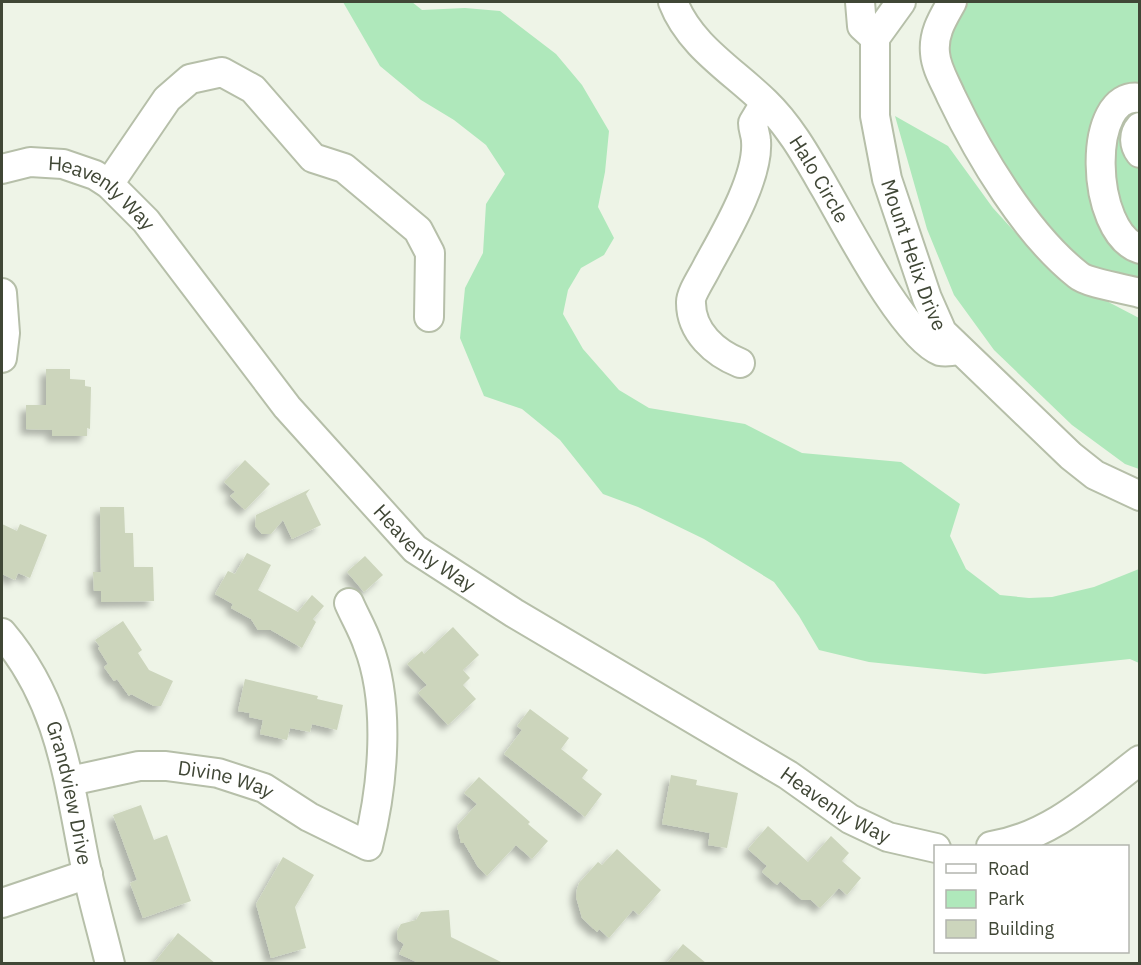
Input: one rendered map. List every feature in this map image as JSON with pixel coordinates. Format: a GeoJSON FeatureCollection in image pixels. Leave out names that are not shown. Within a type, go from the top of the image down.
{"type":"FeatureCollection","features":[{"type":"Feature","properties":{"kind":"street","name":"Halo Circle"},"geometry":{"type":"LineString","coordinates":[[673,2],[679,16],[707,52],[765,102],[794,135],[898,310],[926,342],[941,351],[962,350]]}},
{"type":"Feature","properties":{"kind":"street"},"geometry":{"type":"LineString","coordinates":[[860,2],[862,26],[875,38],[901,2]]}},
{"type":"Feature","properties":{"kind":"street"},"geometry":{"type":"LineString","coordinates":[[952,2],[936,33],[935,54],[940,72],[967,131],[1014,204],[1046,244],[1080,277],[1140,293]]}},
{"type":"Feature","properties":{"kind":"street","name":"Mount Helix Drive"},"geometry":{"type":"LineString","coordinates":[[875,38],[875,116],[887,179],[927,298],[942,332],[1071,456],[1095,475],[1140,496]]}},
{"type":"Feature","properties":{"kind":"street"},"geometry":{"type":"LineString","coordinates":[[109,184],[167,99],[190,79],[222,72],[253,88],[313,158],[344,168],[418,230],[429,253],[429,317]]}},
{"type":"Feature","properties":{"kind":"street"},"geometry":{"type":"LineString","coordinates":[[1140,98],[1132,97],[1120,104],[1109,116],[1101,140],[1100,159],[1107,210],[1115,229],[1122,239],[1140,249]]}},
{"type":"Feature","properties":{"kind":"street"},"geometry":{"type":"LineString","coordinates":[[740,363],[716,350],[704,337],[694,322],[690,301],[735,214],[752,170],[756,141],[753,123],[765,102]]}},
{"type":"Feature","properties":{"kind":"street"},"geometry":{"type":"LineString","coordinates":[[1140,126],[1135,142],[1140,153]]}},
{"type":"Feature","properties":{"kind":"street","name":"Heavenly Way"},"geometry":{"type":"LineString","coordinates":[[2,169],[30,162],[63,164],[95,175],[109,184],[146,221],[286,407],[414,549],[514,613],[788,775],[850,819],[888,837],[934,848]]}},
{"type":"Feature","properties":{"kind":"street"},"geometry":{"type":"LineString","coordinates":[[2,293],[5,333],[2,358]]}},
{"type":"Feature","properties":{"kind":"street","name":"Divine Way"},"geometry":{"type":"LineString","coordinates":[[70,781],[139,766],[166,766],[218,773],[264,788],[309,817],[368,846],[378,808],[382,762],[380,686],[369,645],[349,603]]}},
{"type":"Feature","properties":{"kind":"street","name":"Grandview Drive"},"geometry":{"type":"LineString","coordinates":[[2,633],[29,669],[41,691],[70,781],[88,874],[110,963]]}},
{"type":"Feature","properties":{"kind":"street"},"geometry":{"type":"LineString","coordinates":[[995,845],[1043,831],[1140,760]]}},
{"type":"Feature","properties":{"kind":"street"},"geometry":{"type":"LineString","coordinates":[[2,903],[88,874]]}},
{"type":"Feature","properties":{"kind":"green space"},"geometry":{"type":"Polygon","coordinates":[[[343,2],[412,2],[422,10],[465,8],[500,11],[556,54],[582,85],[609,131],[605,172],[598,207],[614,238],[604,255],[581,268],[568,290],[563,314],[583,349],[619,390],[649,408],[745,424],[802,453],[901,462],[960,504],[950,536],[966,569],[1000,595],[1029,598],[1052,597],[1094,587],[1139,569],[1139,663],[1130,659],[985,674],[869,662],[819,650],[799,616],[774,582],[704,539],[638,507],[603,494],[560,440],[522,409],[484,396],[460,338],[465,288],[483,253],[486,204],[505,174],[486,145],[454,120],[421,100],[380,66],[343,2]]]}},
{"type":"Feature","properties":{"kind":"green space"},"geometry":{"type":"Polygon","coordinates":[[[969,2],[1139,2],[1139,287],[1081,267],[1004,173],[944,50],[949,26],[969,2]]]}},
{"type":"Feature","properties":{"kind":"green space"},"geometry":{"type":"Polygon","coordinates":[[[895,116],[948,146],[993,208],[1051,272],[1139,318],[1139,469],[1125,464],[1072,425],[994,350],[954,295],[927,229],[895,116]]]}},
{"type":"Feature","properties":{"kind":"building"},"geometry":{"type":"Polygon","coordinates":[[[46,369],[70,369],[70,379],[85,380],[85,386],[91,387],[90,429],[87,428],[87,436],[52,436],[52,430],[26,429],[26,405],[46,405],[46,369]]]}},
{"type":"Feature","properties":{"kind":"building"},"geometry":{"type":"Polygon","coordinates":[[[245,460],[270,484],[245,510],[230,496],[235,492],[224,482],[245,460]]]}},
{"type":"Feature","properties":{"kind":"building"},"geometry":{"type":"Polygon","coordinates":[[[310,489],[306,494],[321,525],[292,539],[283,520],[271,534],[262,534],[255,526],[256,515],[310,489]]]}},
{"type":"Feature","properties":{"kind":"building"},"geometry":{"type":"Polygon","coordinates":[[[100,507],[124,507],[125,533],[133,533],[134,567],[153,567],[154,601],[101,602],[101,591],[94,591],[93,572],[101,572],[100,507]]]}},
{"type":"Feature","properties":{"kind":"building"},"geometry":{"type":"Polygon","coordinates":[[[2,524],[17,531],[20,524],[47,535],[30,578],[18,573],[15,580],[2,574],[2,524]]]}},
{"type":"Feature","properties":{"kind":"building"},"geometry":{"type":"Polygon","coordinates":[[[247,553],[271,565],[258,590],[298,612],[312,595],[324,606],[313,619],[316,622],[302,648],[271,630],[258,630],[251,619],[231,608],[233,604],[215,594],[228,571],[235,574],[247,553]]]}},
{"type":"Feature","properties":{"kind":"building"},"geometry":{"type":"Polygon","coordinates":[[[365,556],[383,575],[364,592],[347,572],[365,556]]]}},
{"type":"Feature","properties":{"kind":"building"},"geometry":{"type":"Polygon","coordinates":[[[123,621],[142,650],[138,653],[149,670],[173,681],[161,706],[154,706],[131,694],[129,696],[117,679],[114,681],[104,667],[108,664],[95,640],[123,621]]]}},
{"type":"Feature","properties":{"kind":"building"},"geometry":{"type":"Polygon","coordinates":[[[453,627],[479,655],[463,670],[470,678],[463,685],[476,699],[448,725],[418,693],[427,685],[407,664],[422,651],[424,654],[453,627]]]}},
{"type":"Feature","properties":{"kind":"building"},"geometry":{"type":"Polygon","coordinates":[[[245,679],[318,696],[317,699],[343,705],[337,730],[312,724],[310,732],[290,728],[287,740],[260,734],[263,720],[249,717],[250,713],[238,711],[245,679]]]}},
{"type":"Feature","properties":{"kind":"building"},"geometry":{"type":"Polygon","coordinates":[[[530,709],[569,738],[561,749],[588,770],[582,778],[602,794],[585,817],[504,754],[522,730],[517,726],[530,709]]]}},
{"type":"Feature","properties":{"kind":"building"},"geometry":{"type":"Polygon","coordinates":[[[671,775],[697,780],[696,785],[738,793],[727,848],[708,845],[710,833],[662,824],[671,775]]]}},
{"type":"Feature","properties":{"kind":"building"},"geometry":{"type":"Polygon","coordinates":[[[479,777],[548,841],[532,859],[516,845],[487,876],[478,867],[464,843],[461,843],[457,826],[477,804],[464,793],[479,777]]]}},
{"type":"Feature","properties":{"kind":"building"},"geometry":{"type":"Polygon","coordinates":[[[141,805],[154,840],[167,835],[191,901],[143,918],[130,883],[137,880],[113,815],[141,805]]]}},
{"type":"Feature","properties":{"kind":"building"},"geometry":{"type":"Polygon","coordinates":[[[768,826],[808,862],[831,836],[849,853],[842,861],[861,878],[847,895],[839,888],[820,908],[811,900],[802,900],[780,881],[777,885],[762,872],[767,866],[748,849],[768,826]]]}},
{"type":"Feature","properties":{"kind":"building"},"geometry":{"type":"Polygon","coordinates":[[[617,849],[661,890],[639,915],[633,910],[609,938],[599,929],[597,932],[582,918],[576,897],[579,883],[598,862],[602,865],[617,849]]]}},
{"type":"Feature","properties":{"kind":"building"},"geometry":{"type":"Polygon","coordinates":[[[283,857],[314,875],[295,907],[306,948],[271,958],[256,904],[283,857]]]}},
{"type":"Feature","properties":{"kind":"building"},"geometry":{"type":"Polygon","coordinates":[[[449,910],[451,937],[503,963],[419,963],[399,954],[404,944],[398,940],[397,931],[401,924],[416,920],[421,912],[449,910]]]}},
{"type":"Feature","properties":{"kind":"building"},"geometry":{"type":"Polygon","coordinates":[[[178,933],[215,963],[154,963],[178,933]]]}},
{"type":"Feature","properties":{"kind":"building"},"geometry":{"type":"Polygon","coordinates":[[[683,944],[706,963],[667,963],[683,944]]]}}]}
